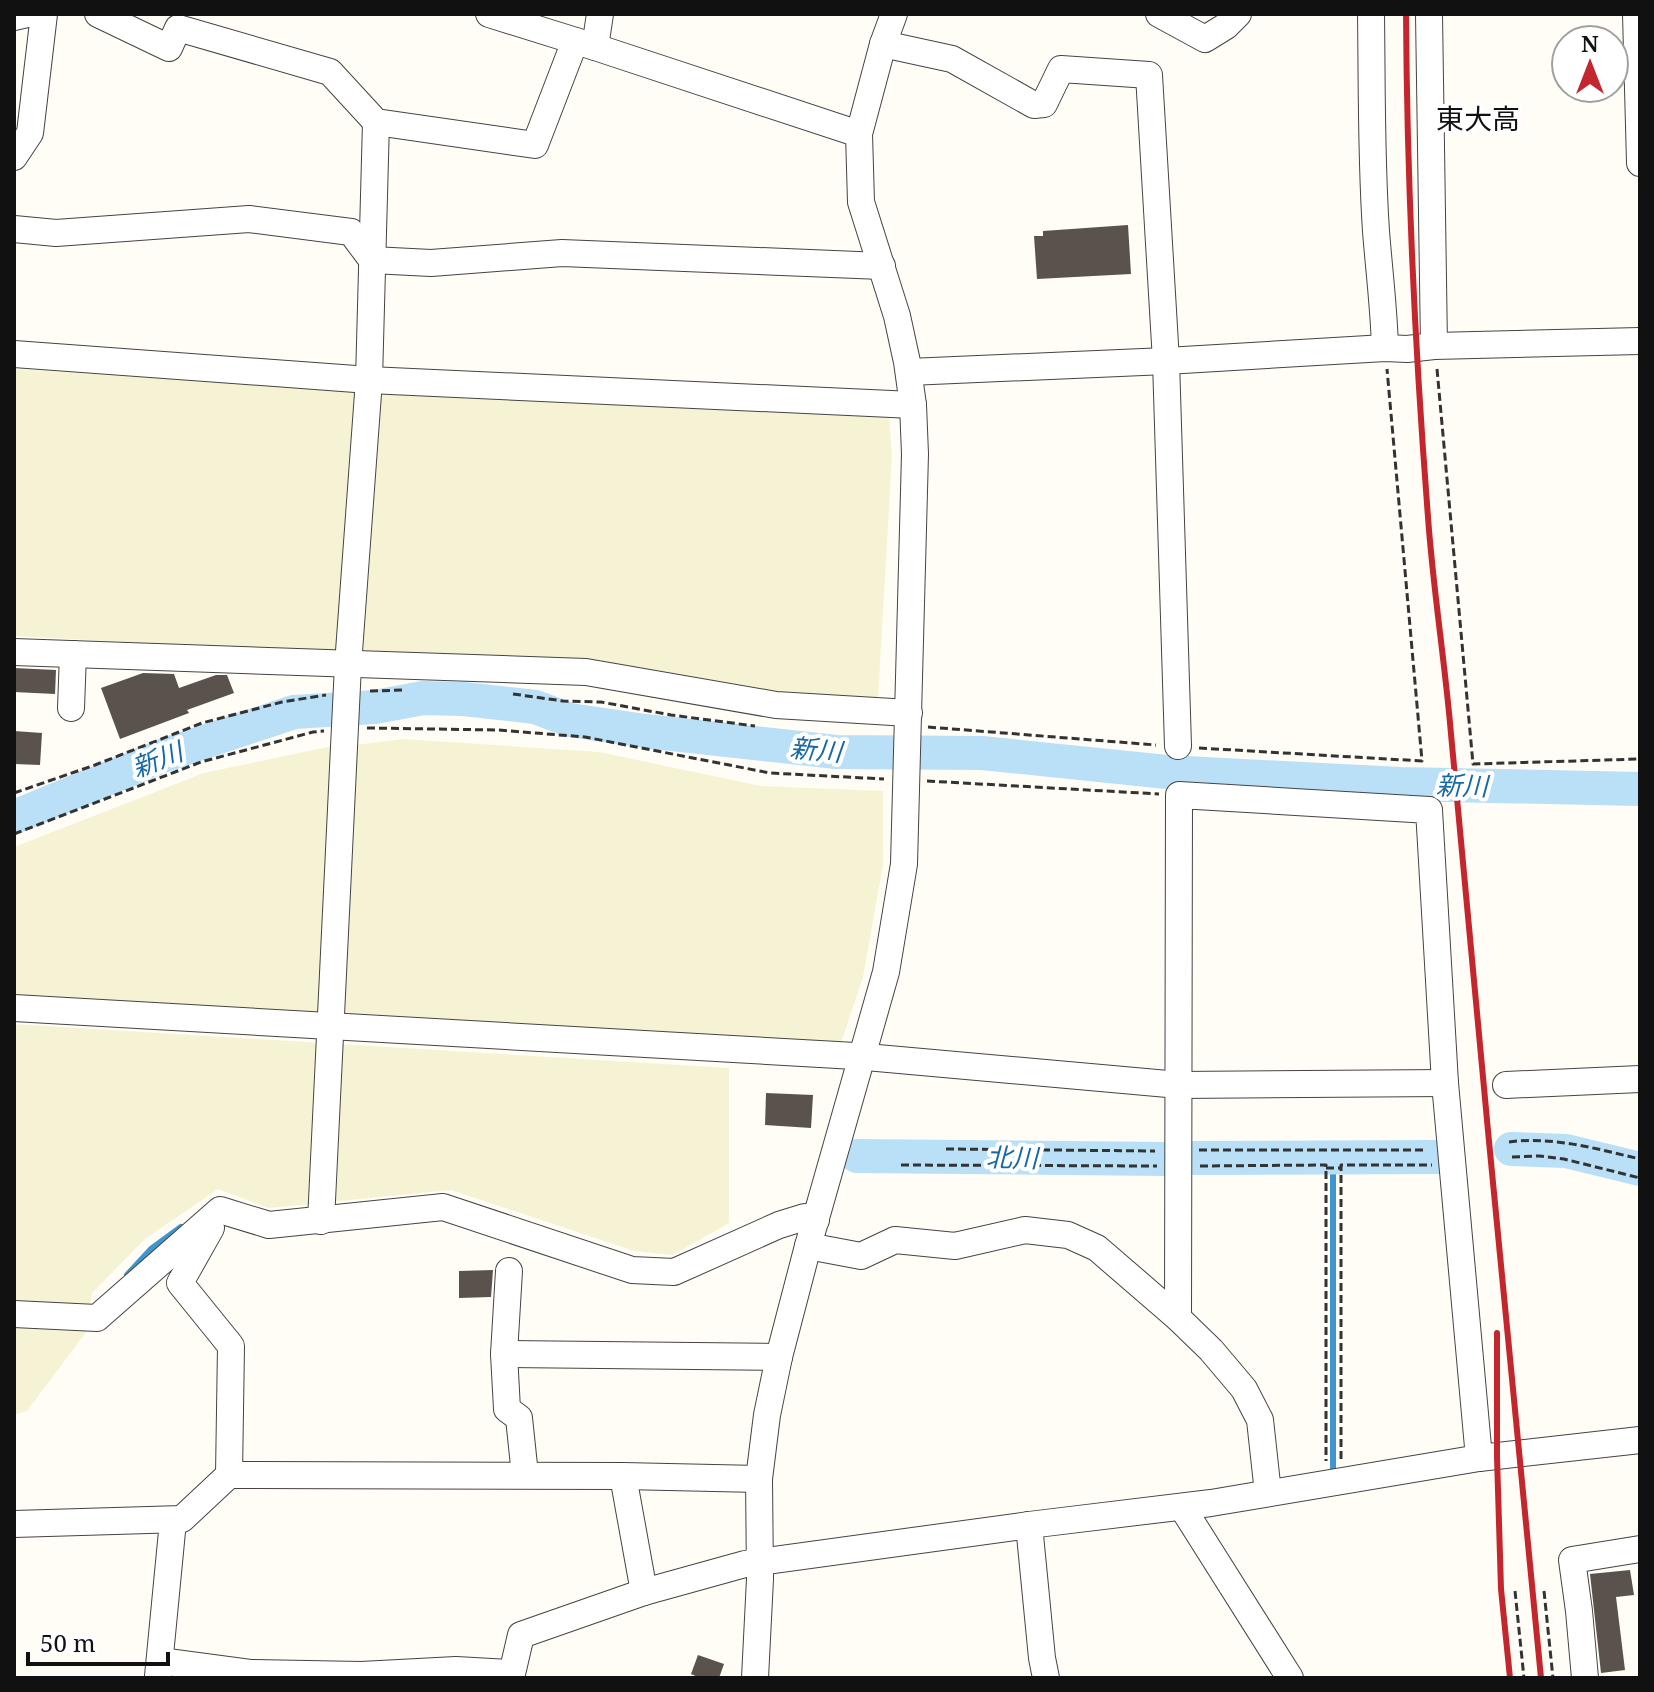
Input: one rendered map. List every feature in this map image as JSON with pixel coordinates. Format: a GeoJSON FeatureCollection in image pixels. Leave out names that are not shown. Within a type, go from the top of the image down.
{"type":"FeatureCollection","features":[{"type":"Feature","properties":{"kind":"street"},"geometry":{"type":"LineString","coordinates":[[14,17],[27,14]]}},
{"type":"Feature","properties":{"kind":"street"},"geometry":{"type":"LineString","coordinates":[[14,157],[30,133],[44,14]]}},
{"type":"Feature","properties":{"kind":"street"},"geometry":{"type":"LineString","coordinates":[[98,14],[169,48],[178,28],[330,72],[376,122],[535,145],[600,14]]}},
{"type":"Feature","properties":{"kind":"street"},"geometry":{"type":"LineString","coordinates":[[489,14],[859,134]]}},
{"type":"Feature","properties":{"kind":"street"},"geometry":{"type":"LineString","coordinates":[[755,1678],[752,1479],[767,1415],[771,1357],[810,1218],[886,972],[904,864],[902,720],[915,454],[913,405],[897,316],[861,202],[859,134],[894,14]]}},
{"type":"Feature","properties":{"kind":"street"},"geometry":{"type":"LineString","coordinates":[[1159,14],[1205,39],[1238,14]]}},
{"type":"Feature","properties":{"kind":"street"},"geometry":{"type":"LineString","coordinates":[[1371,14],[1374,188],[1385,348]]}},
{"type":"Feature","properties":{"kind":"street"},"geometry":{"type":"LineString","coordinates":[[1429,14],[1434,346]]}},
{"type":"Feature","properties":{"kind":"street"},"geometry":{"type":"LineString","coordinates":[[1636,14],[1640,163]]}},
{"type":"Feature","properties":{"kind":"street"},"geometry":{"type":"LineString","coordinates":[[883,44],[952,59],[1034,105],[1044,104],[1061,69],[1149,75],[1166,361],[1178,746]]}},
{"type":"Feature","properties":{"kind":"street"},"geometry":{"type":"LineString","coordinates":[[321,1221],[348,665],[369,380],[376,122]]}},
{"type":"Feature","properties":{"kind":"street"},"geometry":{"type":"LineString","coordinates":[[14,229],[56,233],[249,219],[351,232],[372,260]]}},
{"type":"Feature","properties":{"kind":"street"},"geometry":{"type":"LineString","coordinates":[[372,260],[431,263],[562,253],[882,266]]}},
{"type":"Feature","properties":{"kind":"street"},"geometry":{"type":"LineString","coordinates":[[909,372],[1385,348],[1640,341]]}},
{"type":"Feature","properties":{"kind":"street"},"geometry":{"type":"LineString","coordinates":[[14,354],[369,380],[913,405]]}},
{"type":"Feature","properties":{"kind":"street"},"geometry":{"type":"LineString","coordinates":[[14,652],[586,672],[776,705],[902,720]]}},
{"type":"Feature","properties":{"kind":"street"},"geometry":{"type":"LineString","coordinates":[[71,708],[73,654]]}},
{"type":"Feature","properties":{"kind":"street"},"geometry":{"type":"LineString","coordinates":[[1178,1318],[1179,795],[1429,810],[1445,1083],[1479,1458]]}},
{"type":"Feature","properties":{"kind":"street"},"geometry":{"type":"LineString","coordinates":[[14,1008],[859,1057],[1179,1085],[1445,1083]]}},
{"type":"Feature","properties":{"kind":"street"},"geometry":{"type":"LineString","coordinates":[[1506,1085],[1640,1079]]}},
{"type":"Feature","properties":{"kind":"street"},"geometry":{"type":"LineString","coordinates":[[220,1210],[269,1225],[443,1207],[632,1270],[674,1272],[779,1225],[810,1218]]}},
{"type":"Feature","properties":{"kind":"street"},"geometry":{"type":"LineString","coordinates":[[14,1314],[97,1318],[220,1210]]}},
{"type":"Feature","properties":{"kind":"street"},"geometry":{"type":"LineString","coordinates":[[220,1210],[180,1283],[231,1346],[229,1475]]}},
{"type":"Feature","properties":{"kind":"street"},"geometry":{"type":"LineString","coordinates":[[771,1357],[808,1246],[810,1218]]}},
{"type":"Feature","properties":{"kind":"street"},"geometry":{"type":"LineString","coordinates":[[808,1246],[861,1256],[895,1240],[955,1246],[1025,1230],[1068,1235],[1097,1248],[1178,1318],[1244,1389],[1260,1420],[1268,1493]]}},
{"type":"Feature","properties":{"kind":"street"},"geometry":{"type":"LineString","coordinates":[[509,1271],[504,1354],[507,1409],[519,1418],[525,1475]]}},
{"type":"Feature","properties":{"kind":"street"},"geometry":{"type":"LineString","coordinates":[[504,1354],[771,1357]]}},
{"type":"Feature","properties":{"kind":"street"},"geometry":{"type":"LineString","coordinates":[[173,1521],[159,1669],[361,1675],[456,1670],[511,1675],[521,1635],[644,1592],[752,1564],[1182,1507],[1479,1458],[1640,1440]]}},
{"type":"Feature","properties":{"kind":"street"},"geometry":{"type":"LineString","coordinates":[[14,1524],[182,1519],[229,1475],[752,1479]]}},
{"type":"Feature","properties":{"kind":"street"},"geometry":{"type":"LineString","coordinates":[[623,1476],[644,1592]]}},
{"type":"Feature","properties":{"kind":"street"},"geometry":{"type":"LineString","coordinates":[[1182,1507],[1290,1678]]}},
{"type":"Feature","properties":{"kind":"street"},"geometry":{"type":"LineString","coordinates":[[1029,1525],[1046,1678]]}},
{"type":"Feature","properties":{"kind":"street"},"geometry":{"type":"LineString","coordinates":[[1585,1678],[1572,1560],[1640,1549]]}},
{"type":"Feature","properties":{"kind":"street"},"geometry":{"type":"LineString","coordinates":[[744,1678],[752,1564]]}},
{"type":"Feature","properties":{"kind":"path"},"geometry":{"type":"LineString","coordinates":[[1434,346],[1473,764],[1640,759]]}},
{"type":"Feature","properties":{"kind":"path"},"geometry":{"type":"LineString","coordinates":[[902,720],[1178,746],[1422,761],[1385,348]]}},
{"type":"Feature","properties":{"kind":"path"},"geometry":{"type":"LineString","coordinates":[[14,793],[202,723],[282,702],[347,691],[412,690]]}},
{"type":"Feature","properties":{"kind":"path"},"geometry":{"type":"LineString","coordinates":[[500,692],[563,701],[601,702],[755,726]]}},
{"type":"Feature","properties":{"kind":"path"},"geometry":{"type":"LineString","coordinates":[[14,834],[201,762],[313,732],[346,729],[498,730],[570,736],[770,773],[1179,795]]}},
{"type":"Feature","properties":{"kind":"path"},"geometry":{"type":"LineString","coordinates":[[1509,1142],[1524,1140],[1585,1146],[1640,1159]]}},
{"type":"Feature","properties":{"kind":"path"},"geometry":{"type":"LineString","coordinates":[[1512,1157],[1564,1159],[1640,1178]]}},
{"type":"Feature","properties":{"kind":"path"},"geometry":{"type":"LineString","coordinates":[[1326,1168],[1341,1168],[1341,1165],[1452,1165]]}},
{"type":"Feature","properties":{"kind":"path"},"geometry":{"type":"LineString","coordinates":[[1341,1168],[1341,1467]]}},
{"type":"Feature","properties":{"kind":"path"},"geometry":{"type":"LineString","coordinates":[[1515,1591],[1524,1678]]}},
{"type":"Feature","properties":{"kind":"path"},"geometry":{"type":"LineString","coordinates":[[1544,1591],[1553,1678]]}},
{"type":"Feature","properties":{"kind":"shaded area"},"geometry":{"type":"Polygon","coordinates":[[[14,369],[356,390],[889,415],[892,456],[878,699],[777,695],[583,659],[328,653],[14,636],[14,369]]]}},
{"type":"Feature","properties":{"kind":"shaded area"},"geometry":{"type":"Polygon","coordinates":[[[403,739],[599,752],[761,786],[883,791],[883,865],[863,977],[840,1046],[341,1017],[355,745],[403,739]]]}},
{"type":"Feature","properties":{"kind":"shaded area"},"geometry":{"type":"Polygon","coordinates":[[[337,745],[320,1014],[14,996],[14,847],[204,773],[337,745]]]}},
{"type":"Feature","properties":{"kind":"shaded area"},"geometry":{"type":"Polygon","coordinates":[[[14,1024],[729,1068],[729,1223],[673,1255],[634,1251],[451,1190],[269,1208],[218,1189],[145,1239],[92,1293],[87,1331],[27,1411],[14,1415],[14,1024]]]}},
{"type":"Feature","properties":{"kind":"building"},"geometry":{"type":"Polygon","coordinates":[[[1128,225],[1131,274],[1037,279],[1034,236],[1043,236],[1043,231],[1128,225]]]}},
{"type":"Feature","properties":{"kind":"building"},"geometry":{"type":"Polygon","coordinates":[[[14,668],[56,670],[55,694],[14,692],[14,668]]]}},
{"type":"Feature","properties":{"kind":"building"},"geometry":{"type":"Polygon","coordinates":[[[143,673],[174,674],[179,688],[216,675],[227,675],[234,693],[120,739],[101,688],[143,673]]]}},
{"type":"Feature","properties":{"kind":"building"},"geometry":{"type":"Polygon","coordinates":[[[14,731],[42,733],[40,765],[14,764],[14,731]]]}},
{"type":"Feature","properties":{"kind":"building"},"geometry":{"type":"Polygon","coordinates":[[[766,1093],[813,1095],[811,1128],[765,1125],[766,1093]]]}},
{"type":"Feature","properties":{"kind":"building"},"geometry":{"type":"Polygon","coordinates":[[[493,1270],[491,1297],[459,1298],[459,1271],[493,1270]]]}},
{"type":"Feature","properties":{"kind":"building"},"geometry":{"type":"Polygon","coordinates":[[[1630,1570],[1634,1595],[1616,1597],[1625,1670],[1601,1673],[1590,1574],[1630,1570]]]}},
{"type":"Feature","properties":{"kind":"building"},"geometry":{"type":"Polygon","coordinates":[[[698,1655],[724,1664],[719,1678],[700,1678],[691,1674],[698,1655]]]}},
{"type":"Feature","properties":{"kind":"waterway","name":"新川"},"geometry":{"type":"LineString","coordinates":[[14,817],[165,755],[294,712],[375,707],[423,698],[535,707],[570,720],[836,752],[982,753],[1167,772],[1400,784],[1640,789]]}},
{"type":"Feature","properties":{"kind":"waterway","name":"北川"},"geometry":{"type":"LineString","coordinates":[[1511,1149],[1566,1151],[1640,1169]]}},
{"type":"Feature","properties":{"kind":"waterway","name":"北川"},"geometry":{"type":"LineString","coordinates":[[857,1156],[1167,1159]]}},
{"type":"Feature","properties":{"kind":"waterway","name":"北川"},"geometry":{"type":"LineString","coordinates":[[1195,1158],[1438,1157]]}},
{"type":"Feature","properties":{"kind":"waterway"},"geometry":{"type":"LineString","coordinates":[[1333,1158],[1333,1468]]}},
{"type":"Feature","properties":{"kind":"waterway"},"geometry":{"type":"LineString","coordinates":[[127,1275],[151,1249],[181,1227]]}},
{"type":"Feature","properties":{"kind":"railway"},"geometry":{"type":"LineString","coordinates":[[1406,14],[1412,266],[1430,544],[1541,1678]]}},
{"type":"Feature","properties":{"kind":"railway"},"geometry":{"type":"LineString","coordinates":[[1497,1333],[1501,1589],[1510,1678]]}},
{"type":"Feature","properties":{"kind":"district","name":"東大高"},"geometry":{"type":"Point","coordinates":[1478,118]}}]}
